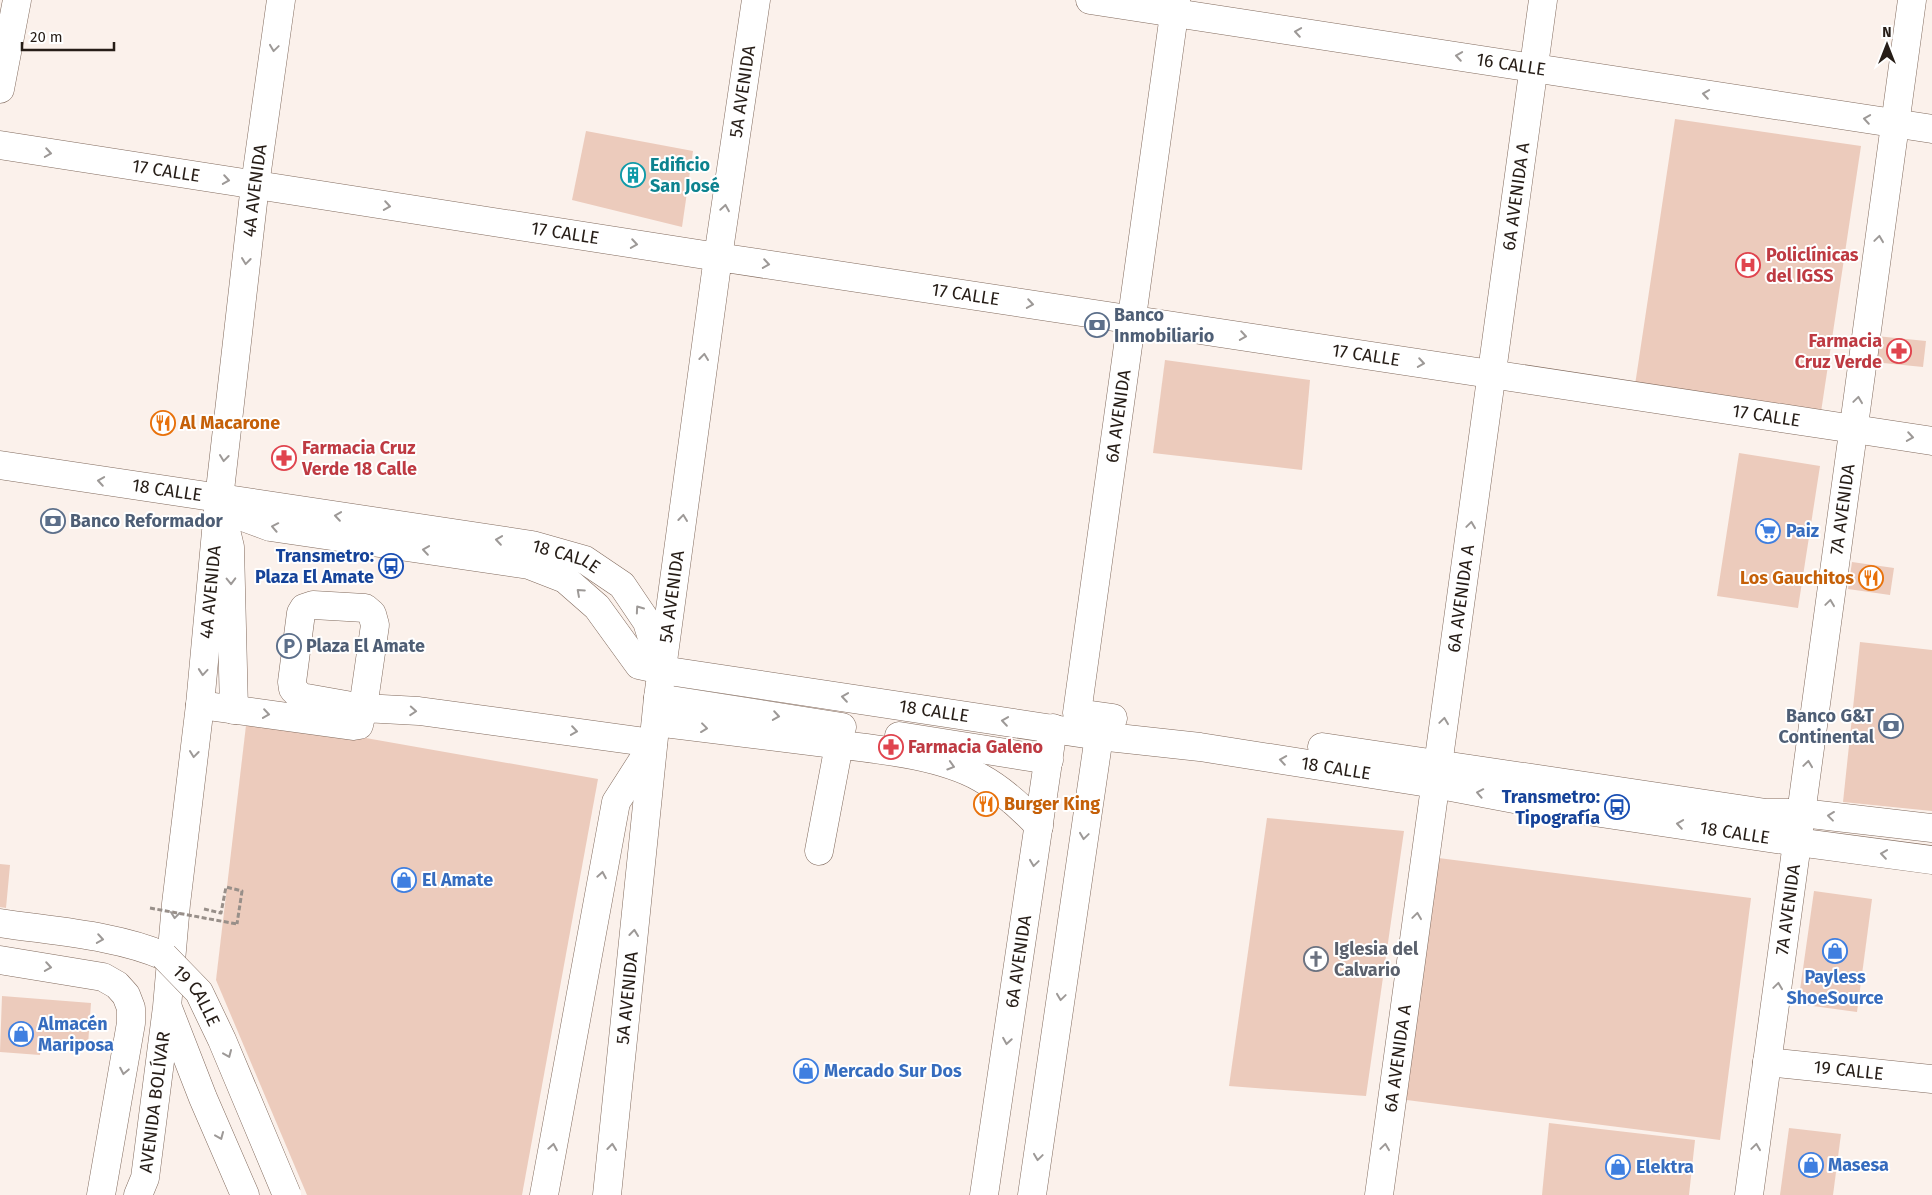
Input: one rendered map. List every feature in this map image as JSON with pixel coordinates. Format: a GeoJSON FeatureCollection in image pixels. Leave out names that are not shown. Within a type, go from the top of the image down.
{"type":"FeatureCollection","features":[{"type":"Feature","properties":{"kind":"street"},"geometry":{"type":"LineString","coordinates":[[0,89],[17,0]]}},
{"type":"Feature","properties":{"kind":"street","name":"4A AVENIDA"},"geometry":{"type":"LineString","coordinates":[[167,1007],[176,904],[200,705],[219,499],[255,185],[281,0]]}},
{"type":"Feature","properties":{"kind":"street","name":"5A AVENIDA"},"geometry":{"type":"LineString","coordinates":[[606,1195],[662,670],[718,256],[756,0]]}},
{"type":"Feature","properties":{"kind":"street","name":"16 CALLE"},"geometry":{"type":"LineString","coordinates":[[1090,0],[1175,6],[1534,68],[1932,129]]}},
{"type":"Feature","properties":{"kind":"street","name":"6A AVENIDA A"},"geometry":{"type":"LineString","coordinates":[[1379,1195],[1542,0]]}},
{"type":"Feature","properties":{"kind":"street","name":"7A AVENIDA"},"geometry":{"type":"LineString","coordinates":[[1749,1195],[1912,0]]}},
{"type":"Feature","properties":{"kind":"street","name":"6A AVENIDA"},"geometry":{"type":"LineString","coordinates":[[1078,713],[1175,6]]}},
{"type":"Feature","properties":{"kind":"street","name":"17 CALLE"},"geometry":{"type":"LineString","coordinates":[[0,145],[1132,320],[1932,441]]}},
{"type":"Feature","properties":{"kind":"street","name":"18 CALLE"},"geometry":{"type":"LineString","coordinates":[[0,466],[532,545],[585,560],[622,585],[647,622],[662,670],[1099,736],[1766,813],[1802,813],[1932,828]]}},
{"type":"Feature","properties":{"kind":"street"},"geometry":{"type":"LineString","coordinates":[[219,499],[230,547],[234,710]]}},
{"type":"Feature","properties":{"kind":"street"},"geometry":{"type":"LineString","coordinates":[[200,705],[353,726],[359,725],[363,708],[656,721],[885,750],[953,766],[981,778],[1003,792],[1039,826]]}},
{"type":"Feature","properties":{"kind":"street","name":"18 CALLE"},"geometry":{"type":"LineString","coordinates":[[1078,713],[1436,774],[1540,804],[1932,860]]}},
{"type":"Feature","properties":{"kind":"street"},"geometry":{"type":"LineString","coordinates":[[544,1195],[616,802],[656,721]]}},
{"type":"Feature","properties":{"kind":"street","name":"18 CALLE"},"geometry":{"type":"LineString","coordinates":[[656,721],[1049,760]]}},
{"type":"Feature","properties":{"kind":"street","name":"6A AVENIDA"},"geometry":{"type":"LineString","coordinates":[[984,1195],[1054,728]]}},
{"type":"Feature","properties":{"kind":"street"},"geometry":{"type":"LineString","coordinates":[[1032,1195],[1099,736]]}},
{"type":"Feature","properties":{"kind":"street"},"geometry":{"type":"LineString","coordinates":[[819,850],[839,745]]}},
{"type":"Feature","properties":{"kind":"street","name":"19 CALLE"},"geometry":{"type":"LineString","coordinates":[[0,924],[144,948],[164,956],[199,992],[222,1040],[288,1195]]}},
{"type":"Feature","properties":{"kind":"street"},"geometry":{"type":"LineString","coordinates":[[0,960],[104,977],[117,985],[126,995],[131,1008],[130,1037],[101,1195]]}},
{"type":"Feature","properties":{"kind":"street"},"geometry":{"type":"LineString","coordinates":[[167,1007],[240,1185]]}},
{"type":"Feature","properties":{"kind":"street","name":"AVENIDA BOLÍVAR"},"geometry":{"type":"LineString","coordinates":[[138,1195],[145,1178],[167,1007]]}},
{"type":"Feature","properties":{"kind":"street","name":"19 CALLE"},"geometry":{"type":"LineString","coordinates":[[1767,1062],[1932,1079]]}},
{"type":"Feature","properties":{"kind":"path"},"geometry":{"type":"LineString","coordinates":[[150,908],[237,924],[242,891],[226,888],[221,913]]}},
{"type":"Feature","properties":{"kind":"building","name":"Policlínicas del IGSS"},"geometry":{"type":"Polygon","coordinates":[[[1675,119],[1861,146],[1821,412],[1635,385],[1675,119]]]}},
{"type":"Feature","properties":{"kind":"building","name":"Edificio San José"},"geometry":{"type":"Polygon","coordinates":[[[586,131],[693,151],[682,227],[572,200],[586,131]]]}},
{"type":"Feature","properties":{"kind":"building","name":"Farmacia Cruz Verde"},"geometry":{"type":"Polygon","coordinates":[[[1876,336],[1926,341],[1923,367],[1873,362],[1876,336]]]}},
{"type":"Feature","properties":{"kind":"building"},"geometry":{"type":"Polygon","coordinates":[[[1165,360],[1310,380],[1302,470],[1153,453],[1165,360]]]}},
{"type":"Feature","properties":{"kind":"building","name":"Paiz"},"geometry":{"type":"Polygon","coordinates":[[[1739,453],[1820,466],[1798,608],[1717,596],[1739,453]]]}},
{"type":"Feature","properties":{"kind":"building","name":"Los Gauchitos"},"geometry":{"type":"Polygon","coordinates":[[[1852,562],[1894,568],[1890,595],[1848,589],[1852,562]]]}},
{"type":"Feature","properties":{"kind":"building","name":"Banco G&T Continental"},"geometry":{"type":"Polygon","coordinates":[[[1860,642],[1932,650],[1932,811],[1843,802],[1860,642]]]}},
{"type":"Feature","properties":{"kind":"building","name":"El Amate"},"geometry":{"type":"Polygon","coordinates":[[[247,717],[598,779],[522,1195],[307,1195],[216,980],[247,717]]]}},
{"type":"Feature","properties":{"kind":"building","name":"Iglesia del Calvario"},"geometry":{"type":"Polygon","coordinates":[[[1267,818],[1404,831],[1366,1096],[1229,1086],[1267,818]]]}},
{"type":"Feature","properties":{"kind":"building"},"geometry":{"type":"Polygon","coordinates":[[[1423,856],[1751,898],[1720,1140],[1391,1098],[1423,856]]]}},
{"type":"Feature","properties":{"kind":"building"},"geometry":{"type":"Polygon","coordinates":[[[0,864],[10,865],[6,908],[0,907],[0,864]]]}},
{"type":"Feature","properties":{"kind":"building","name":"Payless ShoeSource"},"geometry":{"type":"Polygon","coordinates":[[[1814,891],[1872,899],[1857,1012],[1798,1004],[1814,891]]]}},
{"type":"Feature","properties":{"kind":"building"},"geometry":{"type":"Polygon","coordinates":[[[2,996],[91,1003],[88,1045],[41,1042],[40,1055],[0,1052],[2,996]]]}},
{"type":"Feature","properties":{"kind":"building","name":"Elektra"},"geometry":{"type":"Polygon","coordinates":[[[1549,1123],[1695,1140],[1689,1195],[1542,1195],[1549,1123]]]}},
{"type":"Feature","properties":{"kind":"building","name":"Masesa"},"geometry":{"type":"Polygon","coordinates":[[[1789,1128],[1841,1134],[1833,1195],[1780,1195],[1789,1128]]]}},
{"type":"Feature","properties":{"kind":"place","name":"Edificio San José"},"geometry":{"type":"Point","coordinates":[633,175]}},
{"type":"Feature","properties":{"kind":"place","name":"Policlínicas del IGSS"},"geometry":{"type":"Point","coordinates":[1748,265]}},
{"type":"Feature","properties":{"kind":"place","name":"Banco Inmobiliario"},"geometry":{"type":"Point","coordinates":[1097,325]}},
{"type":"Feature","properties":{"kind":"place","name":"Farmacia Cruz Verde"},"geometry":{"type":"Point","coordinates":[1899,351]}},
{"type":"Feature","properties":{"kind":"place","name":"Al Macarone"},"geometry":{"type":"Point","coordinates":[163,423]}},
{"type":"Feature","properties":{"kind":"place","name":"Farmacia Cruz Verde 18 Calle"},"geometry":{"type":"Point","coordinates":[284,458]}},
{"type":"Feature","properties":{"kind":"place","name":"Banco Reformador"},"geometry":{"type":"Point","coordinates":[53,521]}},
{"type":"Feature","properties":{"kind":"place","name":"Paiz"},"geometry":{"type":"Point","coordinates":[1768,531]}},
{"type":"Feature","properties":{"kind":"place","name":"Transmetro: Plaza El Amate"},"geometry":{"type":"Point","coordinates":[391,566]}},
{"type":"Feature","properties":{"kind":"place","name":"Los Gauchitos"},"geometry":{"type":"Point","coordinates":[1871,578]}},
{"type":"Feature","properties":{"kind":"place","name":"Plaza El Amate"},"geometry":{"type":"Point","coordinates":[289,646]}},
{"type":"Feature","properties":{"kind":"place","name":"Banco G&T Continental"},"geometry":{"type":"Point","coordinates":[1891,726]}},
{"type":"Feature","properties":{"kind":"place","name":"Farmacia Galeno"},"geometry":{"type":"Point","coordinates":[891,747]}},
{"type":"Feature","properties":{"kind":"place","name":"Burger King"},"geometry":{"type":"Point","coordinates":[986,804]}},
{"type":"Feature","properties":{"kind":"place","name":"Transmetro: Tipografía"},"geometry":{"type":"Point","coordinates":[1617,807]}},
{"type":"Feature","properties":{"kind":"place","name":"El Amate"},"geometry":{"type":"Point","coordinates":[404,880]}},
{"type":"Feature","properties":{"kind":"place","name":"Payless ShoeSource"},"geometry":{"type":"Point","coordinates":[1835,951]}},
{"type":"Feature","properties":{"kind":"place","name":"Iglesia del Calvario"},"geometry":{"type":"Point","coordinates":[1316,959]}},
{"type":"Feature","properties":{"kind":"place","name":"Almacén Mariposa"},"geometry":{"type":"Point","coordinates":[21,1034]}},
{"type":"Feature","properties":{"kind":"place","name":"Mercado Sur Dos"},"geometry":{"type":"Point","coordinates":[806,1071]}},
{"type":"Feature","properties":{"kind":"place","name":"Masesa"},"geometry":{"type":"Point","coordinates":[1811,1165]}},
{"type":"Feature","properties":{"kind":"place","name":"Elektra"},"geometry":{"type":"Point","coordinates":[1618,1167]}}]}
